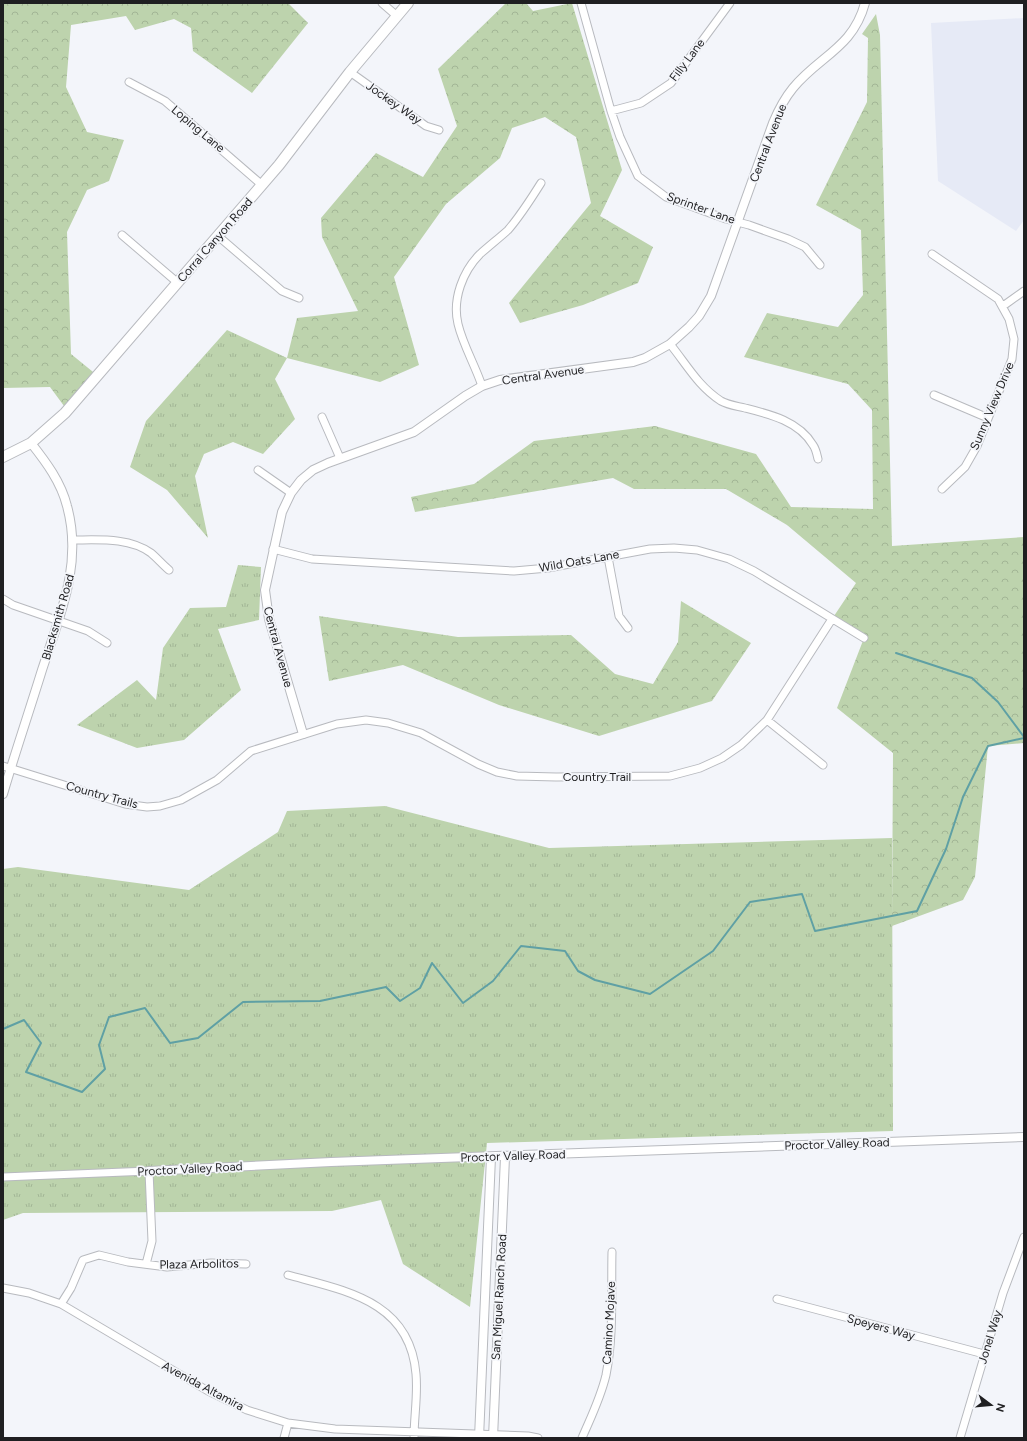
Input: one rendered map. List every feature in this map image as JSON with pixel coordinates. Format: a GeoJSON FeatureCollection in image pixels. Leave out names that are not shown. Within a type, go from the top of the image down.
{"type":"FeatureCollection","features":[{"type":"Feature","properties":{"kind":"main road","name":"Corral Canyon Road"},"geometry":{"type":"LineString","coordinates":[[3,457],[31,443],[65,413],[262,184],[350,72],[408,3]]}},
{"type":"Feature","properties":{"kind":"street"},"geometry":{"type":"LineString","coordinates":[[382,3],[397,16]]}},
{"type":"Feature","properties":{"kind":"street","name":"Sprinter Lane"},"geometry":{"type":"LineString","coordinates":[[581,3],[610,111],[638,176],[666,196],[805,247],[820,265]]}},
{"type":"Feature","properties":{"kind":"street","name":"Filly Lane"},"geometry":{"type":"LineString","coordinates":[[610,111],[641,103],[671,83],[730,3]]}},
{"type":"Feature","properties":{"kind":"street","name":"Central Avenue"},"geometry":{"type":"LineString","coordinates":[[303,734],[266,604],[266,584],[273,549],[282,512],[291,493],[301,480],[314,470],[340,458],[414,432],[465,396],[482,386],[511,378],[633,362],[670,344],[689,327],[707,304],[717,282],[773,123],[783,102],[793,88],[847,39],[857,25],[865,3]]}},
{"type":"Feature","properties":{"kind":"street","name":"Jockey Way"},"geometry":{"type":"LineString","coordinates":[[350,72],[426,126],[439,130]]}},
{"type":"Feature","properties":{"kind":"street","name":"Loping Lane"},"geometry":{"type":"LineString","coordinates":[[129,82],[165,101],[262,184]]}},
{"type":"Feature","properties":{"kind":"street"},"geometry":{"type":"LineString","coordinates":[[482,386],[458,324],[456,308],[459,292],[464,276],[474,261],[507,230],[528,205],[541,183]]}},
{"type":"Feature","properties":{"kind":"street"},"geometry":{"type":"LineString","coordinates":[[122,234],[178,283]]}},
{"type":"Feature","properties":{"kind":"street"},"geometry":{"type":"LineString","coordinates":[[218,236],[282,291],[299,298]]}},
{"type":"Feature","properties":{"kind":"street","name":"Sunny View Drive"},"geometry":{"type":"LineString","coordinates":[[932,254],[998,299],[1003,306],[1012,326],[1013,352],[977,446],[965,467],[942,489]]}},
{"type":"Feature","properties":{"kind":"street"},"geometry":{"type":"LineString","coordinates":[[1003,306],[1024,291]]}},
{"type":"Feature","properties":{"kind":"street"},"geometry":{"type":"LineString","coordinates":[[670,344],[690,373],[706,391],[723,402],[766,413],[787,422],[799,430],[813,445],[818,459]]}},
{"type":"Feature","properties":{"kind":"street"},"geometry":{"type":"LineString","coordinates":[[934,395],[988,418]]}},
{"type":"Feature","properties":{"kind":"street"},"geometry":{"type":"LineString","coordinates":[[322,417],[340,458]]}},
{"type":"Feature","properties":{"kind":"street","name":"Blacksmith Road"},"geometry":{"type":"LineString","coordinates":[[3,794],[7,767],[58,621],[71,576],[72,540],[67,506],[60,486],[31,443]]}},
{"type":"Feature","properties":{"kind":"street"},"geometry":{"type":"LineString","coordinates":[[258,470],[291,493]]}},
{"type":"Feature","properties":{"kind":"street"},"geometry":{"type":"LineString","coordinates":[[72,540],[108,539],[129,543],[150,552],[169,570]]}},
{"type":"Feature","properties":{"kind":"street","name":"Wild Oats Lane"},"geometry":{"type":"LineString","coordinates":[[273,549],[312,559],[514,571],[548,568],[662,548],[685,549],[709,553],[735,562],[754,571],[864,638]]}},
{"type":"Feature","properties":{"kind":"street"},"geometry":{"type":"LineString","coordinates":[[608,557],[619,616],[628,628]]}},
{"type":"Feature","properties":{"kind":"street"},"geometry":{"type":"LineString","coordinates":[[3,598],[13,605],[88,631],[107,643]]}},
{"type":"Feature","properties":{"kind":"street","name":"Country Trail"},"geometry":{"type":"LineString","coordinates":[[303,734],[337,724],[377,720],[421,733],[478,764],[497,772],[517,776],[661,777],[689,772],[722,758],[741,745],[767,720],[832,619]]}},
{"type":"Feature","properties":{"kind":"street"},"geometry":{"type":"LineString","coordinates":[[767,720],[823,765]]}},
{"type":"Feature","properties":{"kind":"street","name":"Country Trails"},"geometry":{"type":"LineString","coordinates":[[7,767],[125,804],[147,807],[160,806],[181,800],[217,780],[247,753],[303,734]]}},
{"type":"Feature","properties":{"kind":"street","name":"Proctor Valley Road"},"geometry":{"type":"LineString","coordinates":[[3,1177],[323,1162],[504,1157],[1024,1137]]}},
{"type":"Feature","properties":{"kind":"street","name":"San Miguel Ranch Road"},"geometry":{"type":"LineString","coordinates":[[480,1436],[491,1157]]}},
{"type":"Feature","properties":{"kind":"street","name":"San Miguel Ranch Road"},"geometry":{"type":"LineString","coordinates":[[493,1436],[504,1157]]}},
{"type":"Feature","properties":{"kind":"street"},"geometry":{"type":"LineString","coordinates":[[146,1264],[152,1241],[149,1171]]}},
{"type":"Feature","properties":{"kind":"street","name":"Jonel Way"},"geometry":{"type":"LineString","coordinates":[[960,1438],[1003,1293],[1024,1237]]}},
{"type":"Feature","properties":{"kind":"street","name":"Camino Mojave"},"geometry":{"type":"LineString","coordinates":[[582,1438],[601,1391],[608,1364],[612,1252]]}},
{"type":"Feature","properties":{"kind":"street","name":"Plaza Arbolitos"},"geometry":{"type":"LineString","coordinates":[[61,1304],[71,1288],[83,1260],[99,1255],[167,1267],[211,1263],[246,1264]]}},
{"type":"Feature","properties":{"kind":"street"},"geometry":{"type":"LineString","coordinates":[[288,1275],[340,1289],[370,1300],[387,1312],[395,1320],[407,1339],[416,1367],[417,1386],[414,1435]]}},
{"type":"Feature","properties":{"kind":"street","name":"Avenida Altamira"},"geometry":{"type":"LineString","coordinates":[[3,1288],[29,1292],[61,1304],[208,1391],[247,1410],[288,1423],[335,1429],[414,1435],[538,1438]]}},
{"type":"Feature","properties":{"kind":"street","name":"Speyers Way"},"geometry":{"type":"LineString","coordinates":[[777,1300],[984,1354]]}},
{"type":"Feature","properties":{"kind":"street"},"geometry":{"type":"LineString","coordinates":[[284,1438],[288,1423]]}},
{"type":"Feature","properties":{"kind":"shaded area"},"geometry":{"type":"Polygon","coordinates":[[[1024,18],[1024,220],[1016,231],[938,181],[931,23],[1024,18]]]}},
{"type":"Feature","properties":{"kind":"green space"},"geometry":{"type":"Polygon","coordinates":[[[3,3],[288,3],[308,23],[252,93],[193,51],[191,28],[174,19],[135,30],[126,16],[71,25],[66,87],[87,132],[124,140],[109,181],[87,190],[67,232],[71,354],[98,376],[67,410],[50,387],[3,388],[3,3]]]}},
{"type":"Feature","properties":{"kind":"green space"},"geometry":{"type":"Polygon","coordinates":[[[506,3],[526,3],[533,11],[572,3],[622,170],[600,216],[653,247],[638,283],[583,305],[520,323],[509,303],[591,203],[576,137],[545,117],[512,128],[500,158],[446,204],[394,277],[419,365],[380,382],[287,358],[297,318],[358,311],[322,237],[321,218],[376,153],[423,177],[457,126],[438,69],[506,3]]]}},
{"type":"Feature","properties":{"kind":"green space"},"geometry":{"type":"Polygon","coordinates":[[[876,14],[880,35],[892,546],[1024,537],[1024,743],[988,746],[975,877],[963,900],[892,926],[893,753],[837,708],[864,638],[832,619],[856,583],[787,525],[726,489],[634,489],[613,478],[415,512],[411,497],[474,484],[534,441],[655,426],[756,454],[791,507],[873,509],[872,410],[848,384],[744,357],[767,313],[838,327],[863,295],[861,230],[816,205],[867,102],[868,38],[862,34],[876,14]]]}},
{"type":"Feature","properties":{"kind":"green space"},"geometry":{"type":"Polygon","coordinates":[[[227,330],[287,358],[275,379],[295,419],[263,454],[233,442],[204,454],[195,476],[208,538],[167,490],[130,467],[146,421],[227,330]]]}},
{"type":"Feature","properties":{"kind":"green space"},"geometry":{"type":"Polygon","coordinates":[[[238,565],[261,567],[259,620],[218,629],[241,690],[184,740],[137,748],[77,725],[137,680],[156,700],[163,648],[190,608],[226,607],[238,565]]]}},
{"type":"Feature","properties":{"kind":"green space"},"geometry":{"type":"Polygon","coordinates":[[[681,601],[751,643],[712,701],[599,736],[499,705],[403,665],[329,681],[319,616],[458,637],[571,635],[615,674],[653,684],[678,642],[681,601]]]}},
{"type":"Feature","properties":{"kind":"green space"},"geometry":{"type":"Polygon","coordinates":[[[385,806],[549,848],[892,838],[893,1131],[487,1143],[470,1307],[403,1264],[381,1200],[332,1211],[23,1213],[3,1220],[3,869],[18,867],[189,890],[278,832],[287,811],[385,806]]]}},
{"type":"Feature","properties":{"kind":"waterway"},"geometry":{"type":"LineString","coordinates":[[896,653],[972,678],[998,702],[1024,737]]}},
{"type":"Feature","properties":{"kind":"waterway"},"geometry":{"type":"LineString","coordinates":[[3,1029],[24,1020],[41,1043],[26,1072],[82,1092],[105,1069],[99,1045],[109,1017],[145,1008],[170,1043],[198,1038],[243,1002],[320,1001],[386,987],[400,1001],[420,988],[432,963],[463,1003],[493,981],[521,946],[565,951],[578,971],[595,980],[650,994],[713,951],[750,902],[802,894],[815,931],[917,911],[946,849],[963,797],[988,746],[1024,738]]}}]}
